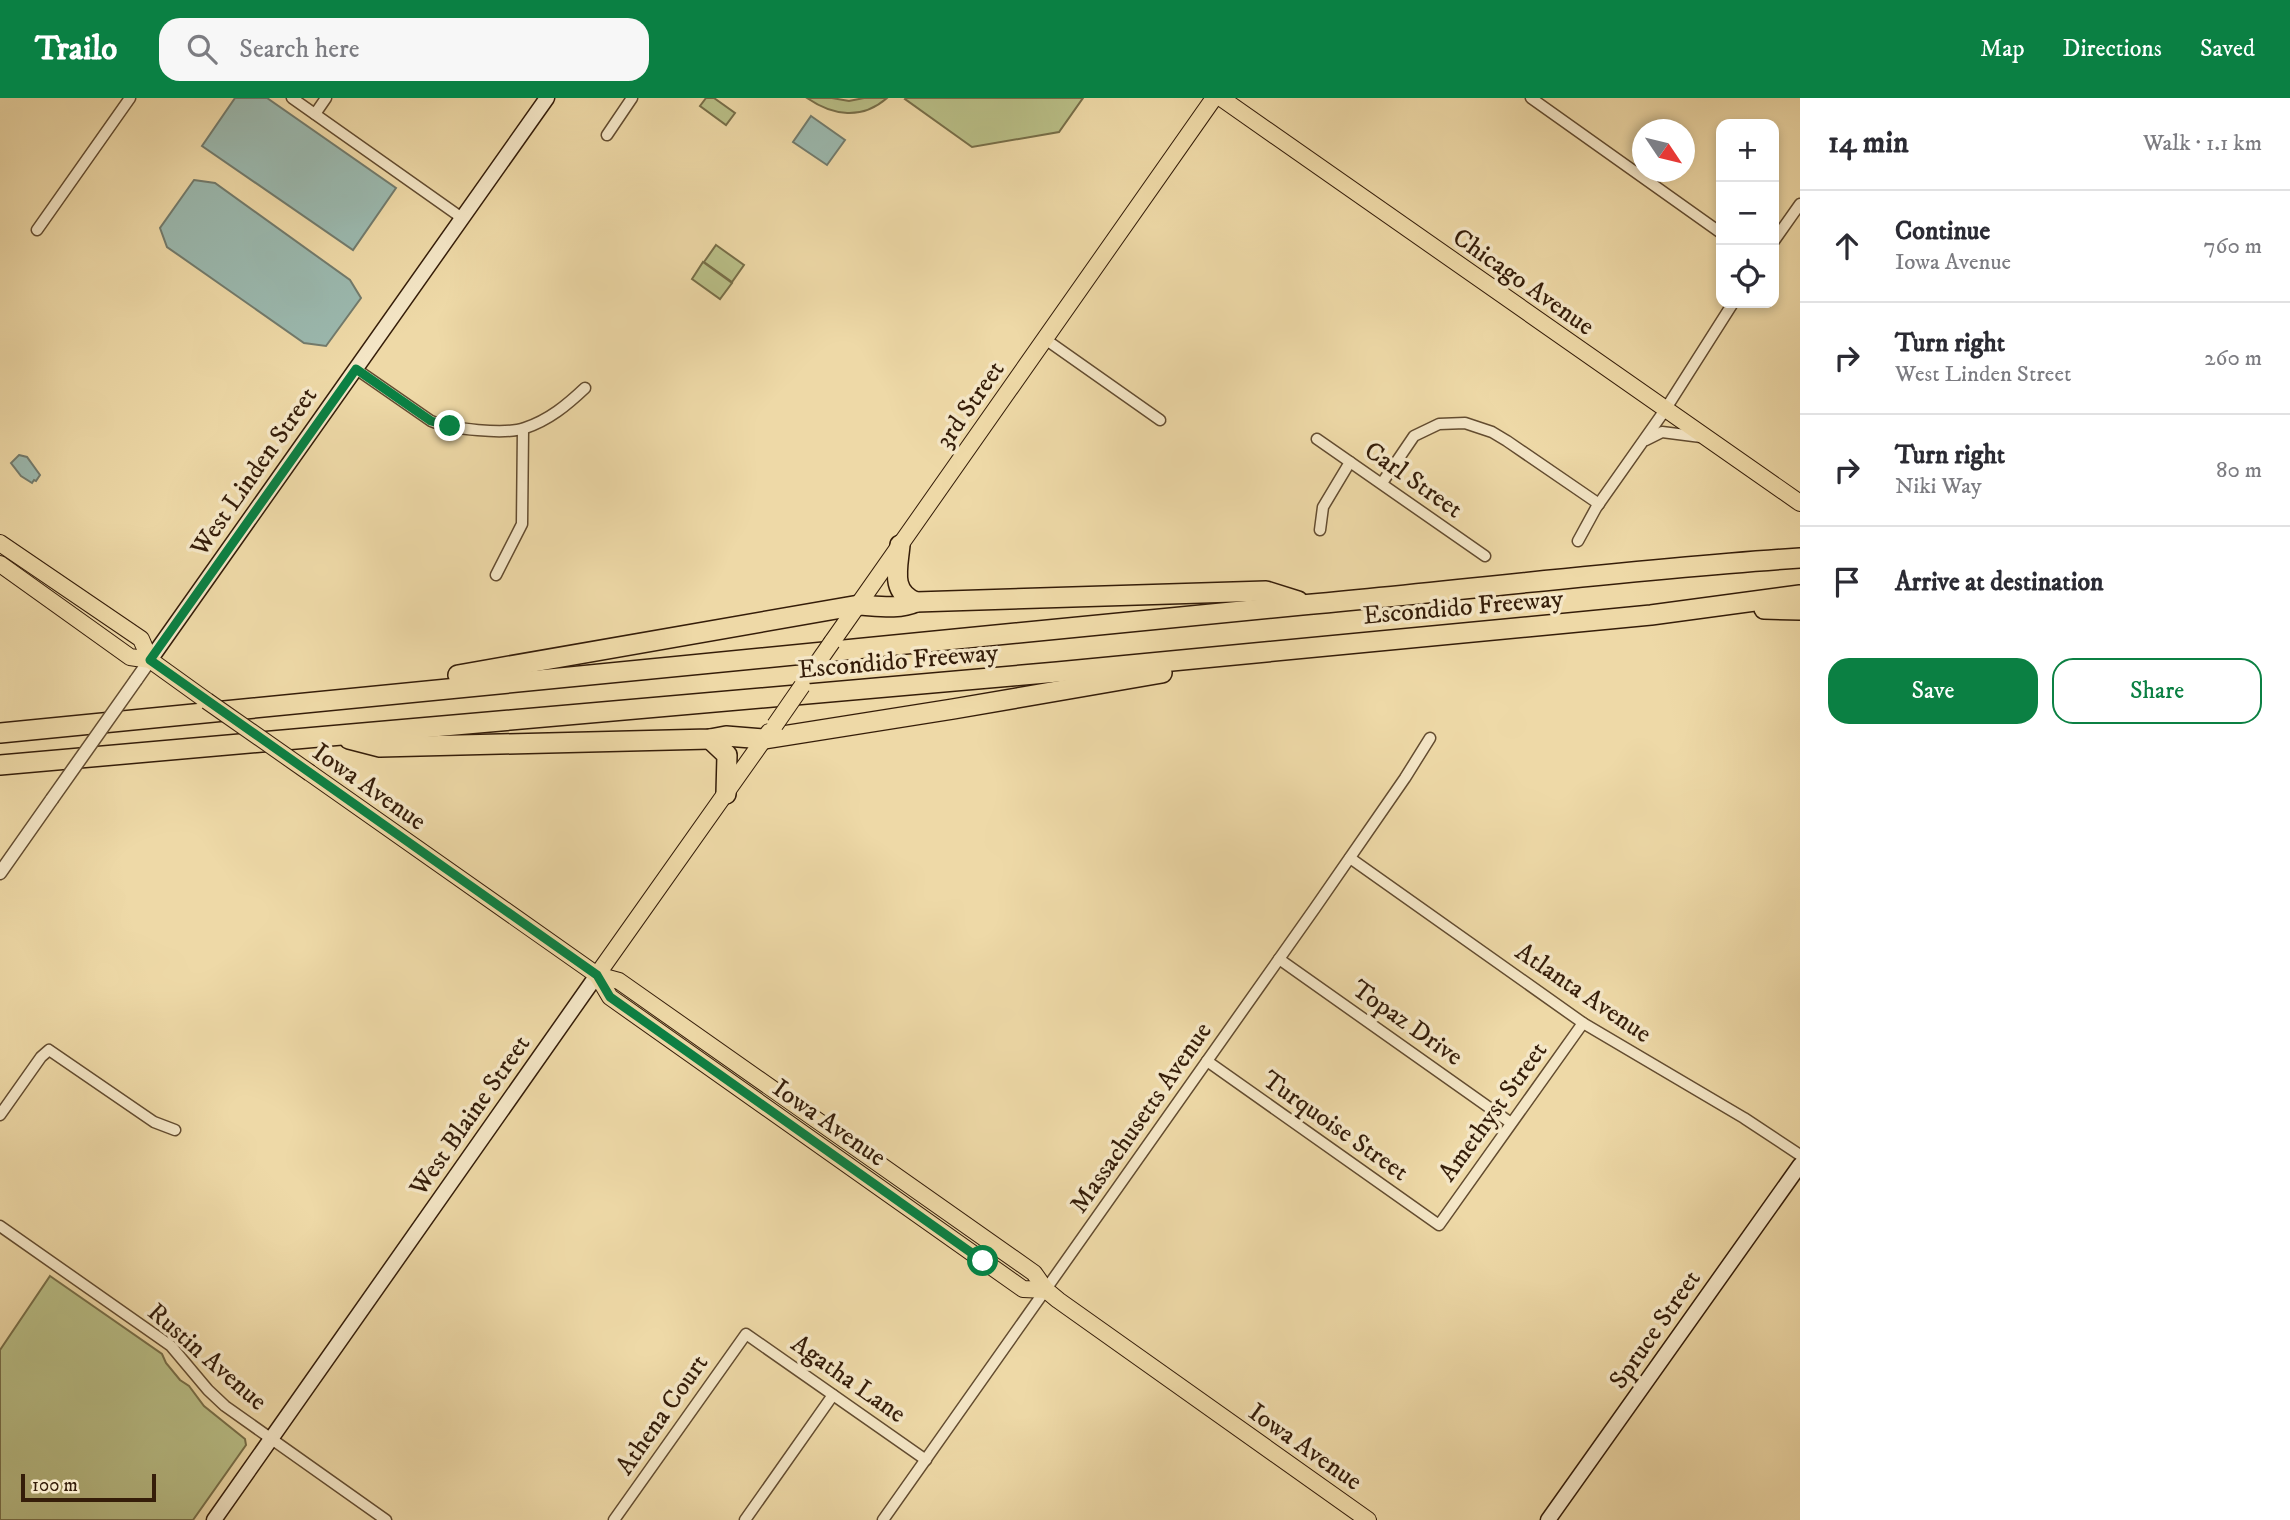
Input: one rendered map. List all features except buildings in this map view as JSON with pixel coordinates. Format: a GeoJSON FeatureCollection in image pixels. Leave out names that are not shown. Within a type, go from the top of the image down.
{"type":"FeatureCollection","features":[{"type":"Feature","properties":{"kind":"highway"},"geometry":{"type":"LineString","coordinates":[[900,545],[897,577],[899,586],[907,599],[916,602]]}},
{"type":"Feature","properties":{"kind":"highway"},"geometry":{"type":"LineString","coordinates":[[1704,565],[1800,546]]}},
{"type":"Feature","properties":{"kind":"highway"},"geometry":{"type":"LineString","coordinates":[[1704,565],[1800,558]]}},
{"type":"Feature","properties":{"kind":"highway","name":"Escondido Freeway"},"geometry":{"type":"LineString","coordinates":[[0,733],[921,640],[1309,605],[1704,565]]}},
{"type":"Feature","properties":{"kind":"highway"},"geometry":{"type":"LineString","coordinates":[[332,699],[561,656],[916,602],[1266,592],[1309,605]]}},
{"type":"Feature","properties":{"kind":"highway","name":"Escondido Freeway"},"geometry":{"type":"LineString","coordinates":[[0,765],[925,684],[1651,615],[1800,595]]}},
{"type":"Feature","properties":{"kind":"highway"},"geometry":{"type":"LineString","coordinates":[[1707,607],[1800,611]]}},
{"type":"Feature","properties":{"kind":"highway"},"geometry":{"type":"LineString","coordinates":[[331,735],[380,747],[710,739],[956,709],[1318,646]]}},
{"type":"Feature","properties":{"kind":"highway"},"geometry":{"type":"LineString","coordinates":[[710,739],[727,755],[726,793]]}},
{"type":"Feature","properties":{"kind":"main road","name":"West Linden Street"},"geometry":{"type":"LineString","coordinates":[[150,660],[547,98]]}},
{"type":"Feature","properties":{"kind":"main road","name":"3rd Street"},"geometry":{"type":"LineString","coordinates":[[770,732],[1214,98]]}},
{"type":"Feature","properties":{"kind":"main road","name":"Chicago Avenue"},"geometry":{"type":"LineString","coordinates":[[1221,98],[1800,503]]}},
{"type":"Feature","properties":{"kind":"main road","name":"Iowa Avenue"},"geometry":{"type":"LineString","coordinates":[[0,543],[141,639],[150,660]]}},
{"type":"Feature","properties":{"kind":"main road","name":"Iowa Avenue"},"geometry":{"type":"LineString","coordinates":[[0,564],[130,657],[150,660],[597,975],[619,981],[1034,1273],[1046,1290],[1368,1520]]}},
{"type":"Feature","properties":{"kind":"main road","name":"West Blaine Street"},"geometry":{"type":"LineString","coordinates":[[214,1520],[770,732]]}},
{"type":"Feature","properties":{"kind":"main road","name":"Spruce Street"},"geometry":{"type":"LineString","coordinates":[[1548,1520],[1800,1166]]}},
{"type":"Feature","properties":{"kind":"street"},"geometry":{"type":"LineString","coordinates":[[37,230],[130,98]]}},
{"type":"Feature","properties":{"kind":"street"},"geometry":{"type":"LineString","coordinates":[[292,98],[462,218]]}},
{"type":"Feature","properties":{"kind":"street"},"geometry":{"type":"LineString","coordinates":[[315,114],[326,98]]}},
{"type":"Feature","properties":{"kind":"street"},"geometry":{"type":"LineString","coordinates":[[607,135],[632,98]]}},
{"type":"Feature","properties":{"kind":"street"},"geometry":{"type":"LineString","coordinates":[[1531,98],[1716,229]]}},
{"type":"Feature","properties":{"kind":"street"},"geometry":{"type":"LineString","coordinates":[[1779,234],[1800,204]]}},
{"type":"Feature","properties":{"kind":"street"},"geometry":{"type":"LineString","coordinates":[[1578,541],[1599,504],[1665,410],[1730,308]]}},
{"type":"Feature","properties":{"kind":"street"},"geometry":{"type":"LineString","coordinates":[[1045,339],[1160,419]]}},
{"type":"Feature","properties":{"kind":"street"},"geometry":{"type":"LineString","coordinates":[[356,369],[441,425],[473,430],[523,429],[564,409],[585,388]]}},
{"type":"Feature","properties":{"kind":"street"},"geometry":{"type":"LineString","coordinates":[[1382,483],[1414,436],[1439,424],[1465,423],[1492,432],[1507,441],[1599,504]]}},
{"type":"Feature","properties":{"kind":"street"},"geometry":{"type":"LineString","coordinates":[[496,575],[522,524],[523,429]]}},
{"type":"Feature","properties":{"kind":"street"},"geometry":{"type":"LineString","coordinates":[[1643,441],[1662,432],[1706,438]]}},
{"type":"Feature","properties":{"kind":"street","name":"Carl Street"},"geometry":{"type":"LineString","coordinates":[[1317,439],[1485,556]]}},
{"type":"Feature","properties":{"kind":"street"},"geometry":{"type":"LineString","coordinates":[[1320,530],[1322,507],[1350,462]]}},
{"type":"Feature","properties":{"kind":"street","name":"West Linden Street"},"geometry":{"type":"LineString","coordinates":[[0,873],[150,660]]}},
{"type":"Feature","properties":{"kind":"street","name":"Massachusetts Avenue"},"geometry":{"type":"LineString","coordinates":[[883,1520],[1350,858],[1430,738]]}},
{"type":"Feature","properties":{"kind":"street","name":"Atlanta Avenue"},"geometry":{"type":"LineString","coordinates":[[1350,858],[1583,1023],[1744,1118],[1800,1155]]}},
{"type":"Feature","properties":{"kind":"street","name":"Topaz Drive"},"geometry":{"type":"LineString","coordinates":[[1279,959],[1511,1123]]}},
{"type":"Feature","properties":{"kind":"street","name":"Amethyst Street"},"geometry":{"type":"LineString","coordinates":[[1439,1226],[1583,1023]]}},
{"type":"Feature","properties":{"kind":"street"},"geometry":{"type":"LineString","coordinates":[[0,1115],[49,1051],[155,1122],[175,1129]]}},
{"type":"Feature","properties":{"kind":"street","name":"Turquoise Street"},"geometry":{"type":"LineString","coordinates":[[1206,1061],[1439,1226]]}},
{"type":"Feature","properties":{"kind":"street","name":"Rustin Avenue"},"geometry":{"type":"LineString","coordinates":[[0,1226],[171,1346],[215,1397],[386,1520]]}},
{"type":"Feature","properties":{"kind":"street","name":"Agatha Lane"},"geometry":{"type":"LineString","coordinates":[[746,1334],[926,1460]]}},
{"type":"Feature","properties":{"kind":"street","name":"Athena Court"},"geometry":{"type":"LineString","coordinates":[[614,1520],[746,1334]]}},
{"type":"Feature","properties":{"kind":"street"},"geometry":{"type":"LineString","coordinates":[[745,1520],[833,1395]]}},
{"type":"Feature","properties":{"kind":"green space"},"geometry":{"type":"Polygon","coordinates":[[[706,98],[714,98],[735,113],[726,125],[700,106],[706,98]]]}},
{"type":"Feature","properties":{"kind":"green space"},"geometry":{"type":"Polygon","coordinates":[[[807,98],[849,101],[887,98],[868,110],[847,113],[827,109],[807,98]]]}},
{"type":"Feature","properties":{"kind":"green space"},"geometry":{"type":"Polygon","coordinates":[[[906,98],[1083,98],[1059,132],[972,147],[906,98]]]}},
{"type":"Feature","properties":{"kind":"green space"},"geometry":{"type":"Polygon","coordinates":[[[716,245],[744,265],[732,282],[704,262],[716,245]]]}},
{"type":"Feature","properties":{"kind":"green space"},"geometry":{"type":"Polygon","coordinates":[[[703,262],[732,283],[720,299],[692,279],[703,262]]]}},
{"type":"Feature","properties":{"kind":"green space"},"geometry":{"type":"Polygon","coordinates":[[[50,1276],[162,1354],[166,1363],[204,1406],[245,1439],[246,1445],[193,1520],[0,1520],[0,1350],[50,1276]]]}},
{"type":"Feature","properties":{"kind":"water"},"geometry":{"type":"Polygon","coordinates":[[[235,98],[267,98],[396,188],[353,250],[202,146],[235,98]]]}},
{"type":"Feature","properties":{"kind":"water"},"geometry":{"type":"Polygon","coordinates":[[[811,116],[845,140],[827,165],[793,142],[811,116]]]}},
{"type":"Feature","properties":{"kind":"water"},"geometry":{"type":"Polygon","coordinates":[[[194,180],[215,183],[350,280],[361,298],[326,346],[304,343],[167,247],[160,228],[194,180]]]}},
{"type":"Feature","properties":{"kind":"water"},"geometry":{"type":"Polygon","coordinates":[[[19,455],[27,457],[40,475],[36,481],[32,483],[21,476],[11,463],[19,455]]]}},
{"type":"Feature","properties":{"kind":"route"},"geometry":{"type":"LineString","coordinates":[[450,426],[431,421],[356,369],[150,660],[597,975],[610,997],[983,1261]]}}]}
